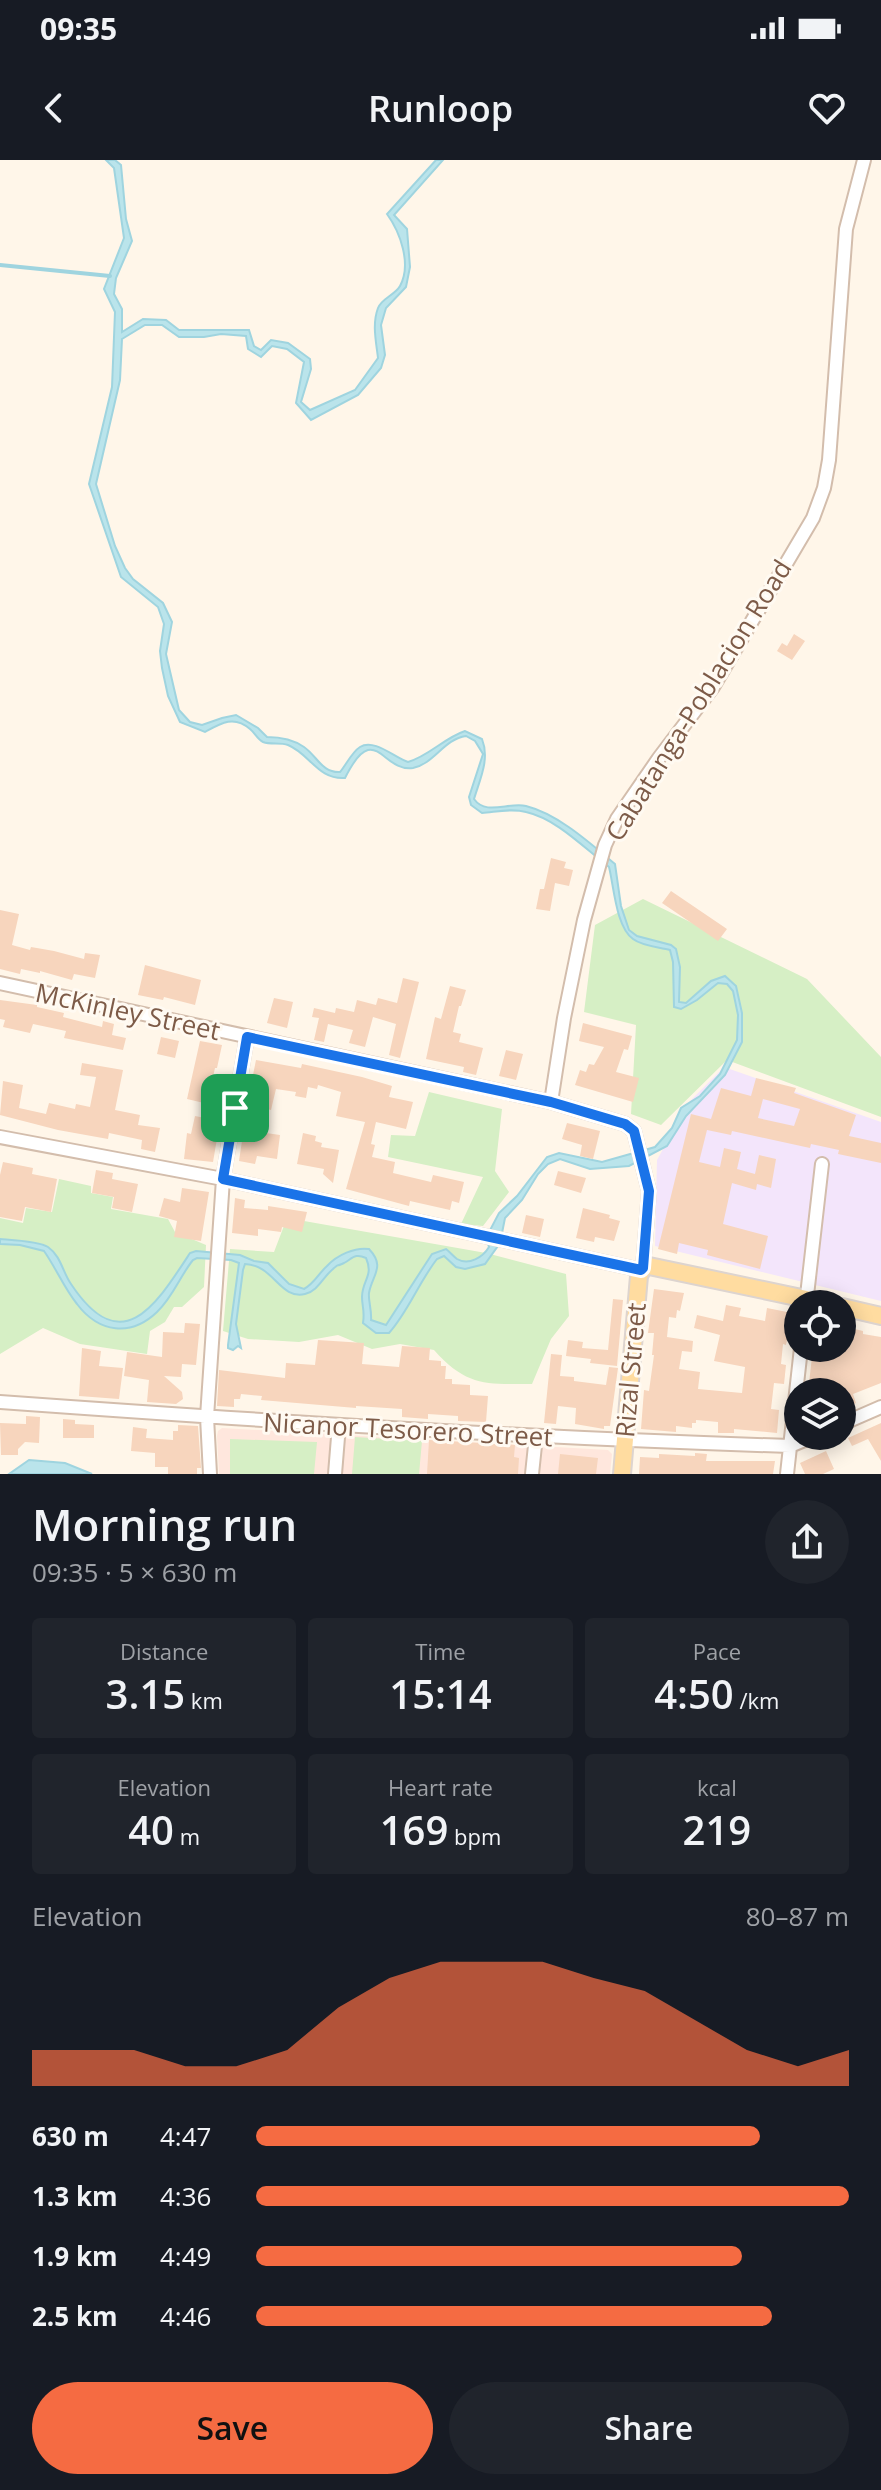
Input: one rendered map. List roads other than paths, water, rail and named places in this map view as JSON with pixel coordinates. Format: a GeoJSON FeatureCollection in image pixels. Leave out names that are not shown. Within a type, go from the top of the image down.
{"type":"FeatureCollection","features":[{"type":"Feature","properties":{"kind":"main road"},"geometry":{"type":"LineString","coordinates":[[642,1269],[649,1266],[784,1296]]}},
{"type":"Feature","properties":{"kind":"main road","name":"Rizal Street"},"geometry":{"type":"LineString","coordinates":[[622,1474],[638,1277],[642,1269]]}},
{"type":"Feature","properties":{"kind":"main road"},"geometry":{"type":"LineString","coordinates":[[856,1310],[881,1316]]}},
{"type":"Feature","properties":{"kind":"street","name":"Cabatanga-Poblacion Road"},"geometry":{"type":"LineString","coordinates":[[551,1102],[584,920],[605,845],[617,819],[713,687],[813,518],[824,488],[829,460],[846,229],[864,160]]}},
{"type":"Feature","properties":{"kind":"street","name":"McKinley Street"},"geometry":{"type":"LineString","coordinates":[[0,983],[551,1102],[625,1124],[634,1131],[645,1172]]}},
{"type":"Feature","properties":{"kind":"street"},"geometry":{"type":"LineString","coordinates":[[210,1474],[207,1417],[223,1179],[247,1037]]}},
{"type":"Feature","properties":{"kind":"street"},"geometry":{"type":"LineString","coordinates":[[0,1137],[223,1179],[642,1269]]}},
{"type":"Feature","properties":{"kind":"street"},"geometry":{"type":"LineString","coordinates":[[808,1290],[822,1164]]}},
{"type":"Feature","properties":{"kind":"street","name":"Rizal Street"},"geometry":{"type":"LineString","coordinates":[[642,1269],[649,1191],[645,1172]]}},
{"type":"Feature","properties":{"kind":"street"},"geometry":{"type":"LineString","coordinates":[[856,1418],[879,1408],[871,1394]]}},
{"type":"Feature","properties":{"kind":"street","name":"Nicanor Tesorero Street"},"geometry":{"type":"LineString","coordinates":[[0,1402],[624,1441],[784,1446]]}},
{"type":"Feature","properties":{"kind":"street"},"geometry":{"type":"LineString","coordinates":[[335,1474],[339,1425]]}},
{"type":"Feature","properties":{"kind":"street"},"geometry":{"type":"LineString","coordinates":[[532,1474],[536,1436]]}},
{"type":"Feature","properties":{"kind":"street"},"geometry":{"type":"LineString","coordinates":[[787,1474],[790,1450]]}},
{"type":"Feature","properties":{"kind":"water"},"geometry":{"type":"Polygon","coordinates":[[[106,160],[115,160],[121,165],[126,219],[132,241],[116,278],[114,294],[122,309],[122,332],[143,319],[166,320],[179,330],[249,330],[254,346],[261,350],[271,340],[288,343],[310,359],[311,369],[301,402],[310,410],[355,390],[378,358],[376,314],[385,299],[400,286],[405,268],[400,239],[387,214],[436,160],[443,160],[394,215],[407,229],[410,267],[406,287],[386,308],[381,325],[385,355],[381,368],[358,395],[311,420],[296,403],[304,362],[287,349],[272,346],[261,357],[248,349],[246,336],[179,337],[162,325],[145,325],[122,339],[120,380],[96,484],[125,568],[133,579],[163,603],[172,622],[166,654],[179,710],[190,722],[202,725],[236,715],[267,737],[287,739],[300,745],[334,772],[340,772],[354,752],[366,745],[378,747],[408,762],[465,731],[482,739],[485,762],[474,799],[485,807],[519,805],[550,815],[615,864],[621,906],[629,930],[637,936],[676,949],[680,967],[679,1002],[686,1003],[711,981],[725,976],[736,986],[742,1013],[742,1042],[725,1075],[686,1116],[667,1146],[629,1166],[590,1169],[560,1159],[548,1164],[505,1218],[500,1243],[485,1264],[465,1269],[456,1267],[444,1256],[437,1259],[389,1333],[376,1333],[363,1323],[362,1291],[369,1269],[366,1258],[359,1256],[337,1265],[317,1287],[305,1294],[289,1292],[263,1270],[245,1264],[236,1324],[241,1348],[238,1346],[233,1350],[228,1345],[239,1263],[231,1260],[193,1260],[157,1312],[137,1325],[116,1328],[105,1326],[86,1314],[72,1298],[44,1251],[0,1244],[0,1239],[48,1247],[89,1307],[106,1319],[122,1322],[137,1317],[151,1306],[190,1253],[196,1251],[240,1255],[268,1263],[289,1284],[304,1289],[336,1258],[352,1251],[369,1249],[377,1261],[369,1293],[371,1320],[386,1325],[432,1254],[446,1249],[457,1259],[466,1261],[483,1254],[489,1247],[488,1234],[499,1213],[517,1196],[547,1157],[559,1153],[602,1162],[655,1147],[672,1128],[681,1108],[700,1096],[720,1074],[737,1040],[738,1015],[733,991],[727,984],[718,983],[681,1009],[674,1007],[670,950],[641,943],[627,933],[616,906],[609,867],[549,821],[515,810],[482,813],[471,805],[469,797],[483,754],[475,741],[466,736],[451,742],[427,762],[413,768],[402,767],[379,752],[364,752],[345,778],[336,778],[321,771],[296,749],[263,742],[238,722],[222,723],[205,732],[180,722],[168,696],[162,668],[160,651],[164,624],[158,607],[121,577],[89,484],[112,387],[115,312],[104,289],[124,238],[114,168],[106,160]]]}},
{"type":"Feature","properties":{"kind":"water"},"geometry":{"type":"Polygon","coordinates":[[[29,1460],[65,1463],[92,1474],[9,1474],[29,1460]]]}},
{"type":"Feature","properties":{"kind":"waterway"},"geometry":{"type":"LineString","coordinates":[[0,265],[110,276]]}}]}
